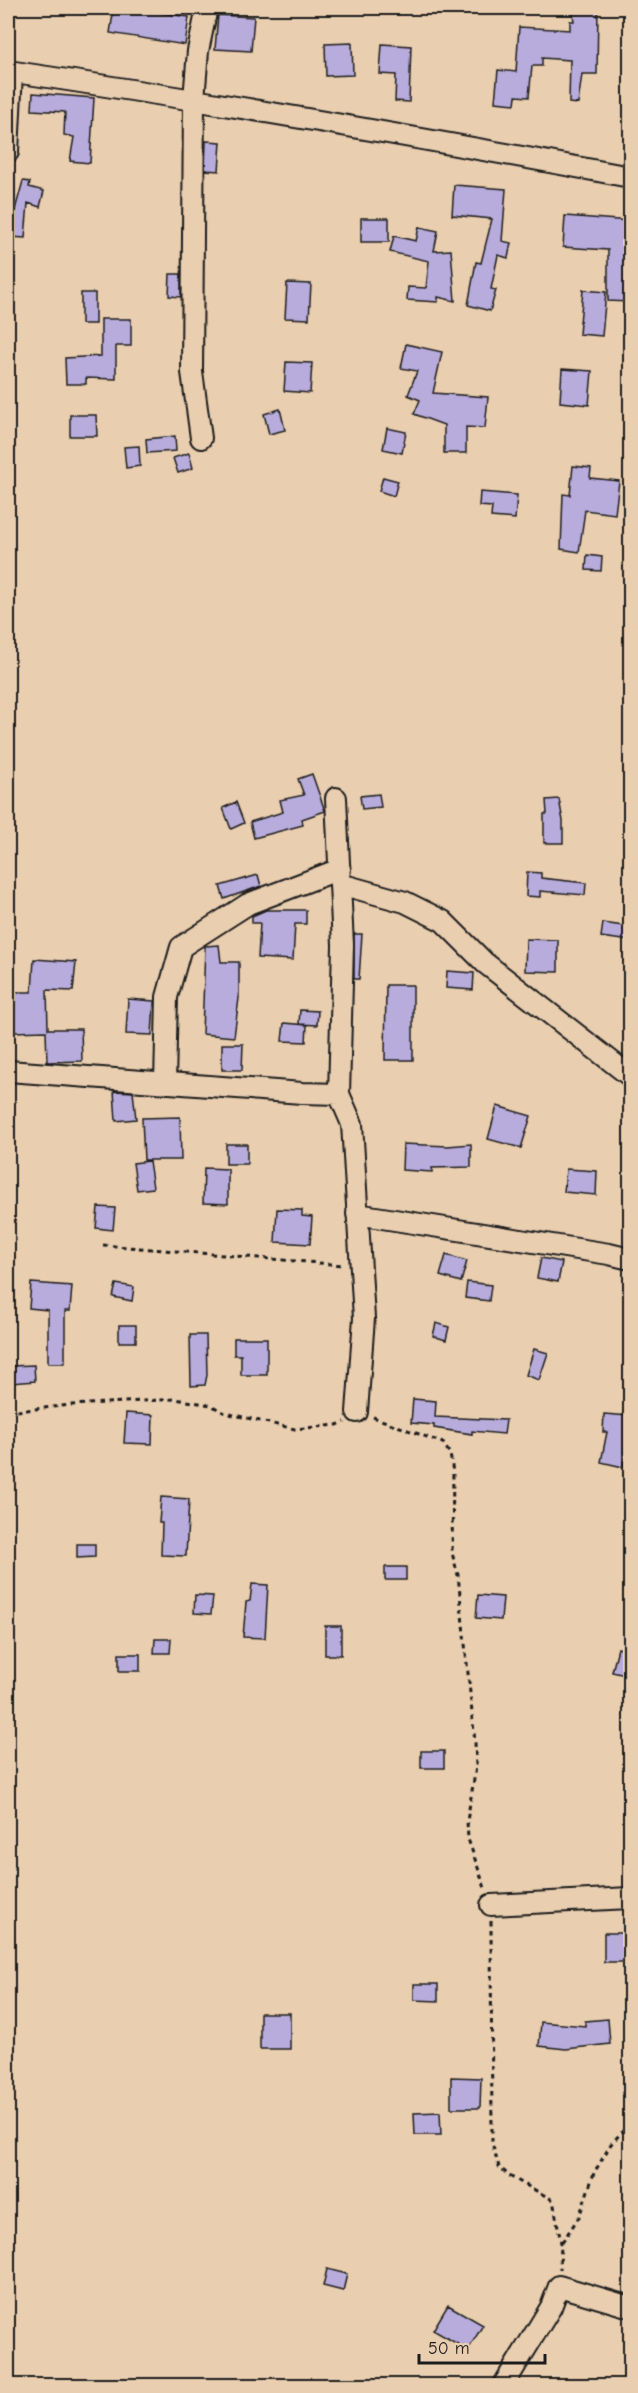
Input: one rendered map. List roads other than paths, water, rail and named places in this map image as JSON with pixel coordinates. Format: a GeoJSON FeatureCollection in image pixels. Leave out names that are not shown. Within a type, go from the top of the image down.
{"type":"FeatureCollection","features":[{"type":"Feature","properties":{"kind":"street"},"geometry":{"type":"LineString","coordinates":[[201,438],[192,372],[194,99],[198,51],[207,8]]}},
{"type":"Feature","properties":{"kind":"street"},"geometry":{"type":"LineString","coordinates":[[8,152],[10,71],[194,99],[630,177]]}},
{"type":"Feature","properties":{"kind":"street"},"geometry":{"type":"LineString","coordinates":[[336,798],[343,945],[339,1094],[352,1124],[364,1318],[357,1412]]}},
{"type":"Feature","properties":{"kind":"street"},"geometry":{"type":"LineString","coordinates":[[165,1083],[167,997],[181,947],[248,904],[340,876],[405,902],[443,921],[485,963],[630,1076]]}},
{"type":"Feature","properties":{"kind":"street"},"geometry":{"type":"LineString","coordinates":[[8,1071],[339,1094]]}},
{"type":"Feature","properties":{"kind":"street"},"geometry":{"type":"LineString","coordinates":[[357,1214],[630,1259]]}},
{"type":"Feature","properties":{"kind":"street"},"geometry":{"type":"LineString","coordinates":[[491,1905],[630,1898]]}},
{"type":"Feature","properties":{"kind":"street"},"geometry":{"type":"LineString","coordinates":[[503,2385],[551,2307],[559,2286],[630,2307]]}}]}
